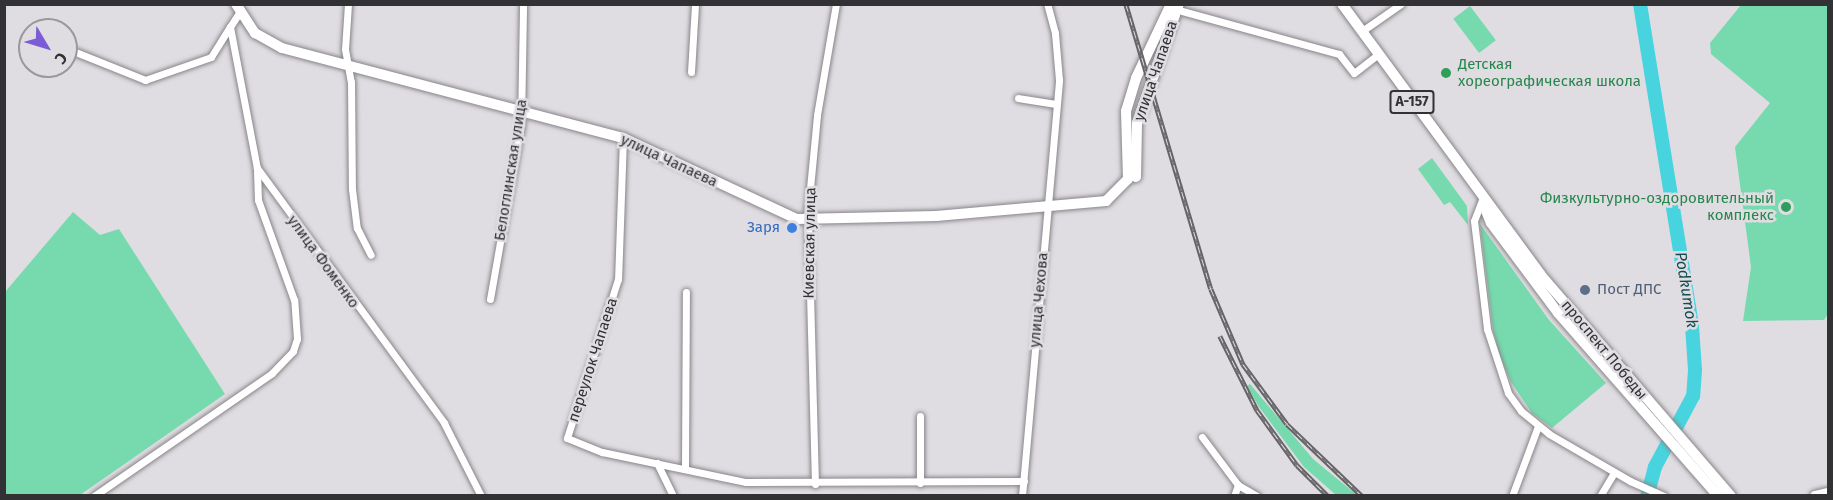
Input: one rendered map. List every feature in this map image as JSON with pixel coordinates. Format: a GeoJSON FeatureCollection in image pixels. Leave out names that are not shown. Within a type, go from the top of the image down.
{"type":"FeatureCollection","features":[{"type":"Feature","properties":{"kind":"main road","name":"улица Чапаева"},"geometry":{"type":"LineString","coordinates":[[237,9],[255,33],[269,43],[623,138],[778,213],[808,219],[936,216],[1106,201],[1128,179],[1126,111],[1136,78],[1171,4]]}},
{"type":"Feature","properties":{"kind":"main road","name":"проспект Победы"},"geometry":{"type":"LineString","coordinates":[[1342,4],[1482,200],[1612,369],[1718,495]]}},
{"type":"Feature","properties":{"kind":"main road","name":"улица Чапаева"},"geometry":{"type":"LineString","coordinates":[[1046,207],[1099,209],[1118,202],[1132,186],[1136,176],[1137,123],[1181,8]]}},
{"type":"Feature","properties":{"kind":"main road","name":"проспект Победы"},"geometry":{"type":"LineString","coordinates":[[1612,369],[1731,495]]}},
{"type":"Feature","properties":{"kind":"main road"},"geometry":{"type":"LineString","coordinates":[[1815,495],[1828,493]]}},
{"type":"Feature","properties":{"kind":"street"},"geometry":{"type":"LineString","coordinates":[[348,4],[345,49],[348,66],[352,189],[357,228],[371,255]]}},
{"type":"Feature","properties":{"kind":"street","name":"Белоглинская улица"},"geometry":{"type":"LineString","coordinates":[[490,299],[522,111],[523,4]]}},
{"type":"Feature","properties":{"kind":"street"},"geometry":{"type":"LineString","coordinates":[[690,72],[695,4]]}},
{"type":"Feature","properties":{"kind":"street","name":"Киевская улица"},"geometry":{"type":"LineString","coordinates":[[814,484],[808,219],[817,115],[836,4]]}},
{"type":"Feature","properties":{"kind":"street","name":"улица Чехова"},"geometry":{"type":"LineString","coordinates":[[1022,495],[1059,80],[1055,33],[1047,4]]}},
{"type":"Feature","properties":{"kind":"street"},"geometry":{"type":"LineString","coordinates":[[1362,31],[1401,4]]}},
{"type":"Feature","properties":{"kind":"street"},"geometry":{"type":"LineString","coordinates":[[1181,8],[1340,54],[1354,73],[1378,54]]}},
{"type":"Feature","properties":{"kind":"street"},"geometry":{"type":"LineString","coordinates":[[78,53],[145,80],[211,57],[231,27],[237,9]]}},
{"type":"Feature","properties":{"kind":"street","name":"улица Фоменко"},"geometry":{"type":"LineString","coordinates":[[231,27],[257,168],[444,423],[481,495]]}},
{"type":"Feature","properties":{"kind":"street"},"geometry":{"type":"LineString","coordinates":[[1018,98],[1056,104]]}},
{"type":"Feature","properties":{"kind":"street","name":"переулок Чапаева"},"geometry":{"type":"LineString","coordinates":[[623,138],[617,289],[567,438],[602,452],[657,463]]}},
{"type":"Feature","properties":{"kind":"street"},"geometry":{"type":"LineString","coordinates":[[94,495],[272,373],[293,351],[297,339],[294,300],[258,200],[257,168]]}},
{"type":"Feature","properties":{"kind":"street"},"geometry":{"type":"LineString","coordinates":[[1482,200],[1477,205],[1474,221],[1494,358],[1509,393],[1538,426],[1630,482],[1664,495]]}},
{"type":"Feature","properties":{"kind":"street"},"geometry":{"type":"LineString","coordinates":[[685,468],[686,292]]}},
{"type":"Feature","properties":{"kind":"street"},"geometry":{"type":"LineString","coordinates":[[920,416],[920,483]]}},
{"type":"Feature","properties":{"kind":"street"},"geometry":{"type":"LineString","coordinates":[[1512,495],[1538,426]]}},
{"type":"Feature","properties":{"kind":"street"},"geometry":{"type":"LineString","coordinates":[[1202,437],[1238,485],[1257,495]]}},
{"type":"Feature","properties":{"kind":"street"},"geometry":{"type":"LineString","coordinates":[[657,463],[746,482],[814,484],[1023,481]]}},
{"type":"Feature","properties":{"kind":"street"},"geometry":{"type":"LineString","coordinates":[[657,463],[673,495]]}},
{"type":"Feature","properties":{"kind":"street"},"geometry":{"type":"LineString","coordinates":[[1600,495],[1614,472]]}},
{"type":"Feature","properties":{"kind":"street"},"geometry":{"type":"LineString","coordinates":[[1234,495],[1238,485]]}},
{"type":"Feature","properties":{"kind":"green space","name":"Физкультурно-оздоровительный комплекс"},"geometry":{"type":"Polygon","coordinates":[[[1741,5],[1828,5],[1828,314],[1824,320],[1743,321],[1751,267],[1735,147],[1770,103],[1711,54],[1710,43],[1741,5]]]}},
{"type":"Feature","properties":{"kind":"green space"},"geometry":{"type":"Polygon","coordinates":[[[1470,6],[1496,40],[1479,53],[1453,19],[1470,6]]]}},
{"type":"Feature","properties":{"kind":"green space"},"geometry":{"type":"Polygon","coordinates":[[[1432,158],[1467,206],[1468,225],[1450,202],[1444,205],[1418,169],[1432,158]]]}},
{"type":"Feature","properties":{"kind":"green space"},"geometry":{"type":"Polygon","coordinates":[[[73,212],[100,235],[119,229],[225,394],[80,495],[5,495],[5,292],[73,212]]]}},
{"type":"Feature","properties":{"kind":"green space"},"geometry":{"type":"Polygon","coordinates":[[[1480,224],[1549,320],[1606,383],[1552,428],[1532,413],[1511,382],[1500,356],[1493,330],[1480,224]]]}},
{"type":"Feature","properties":{"kind":"green space"},"geometry":{"type":"Polygon","coordinates":[[[1250,384],[1313,459],[1357,495],[1336,495],[1304,467],[1259,407],[1247,386],[1250,384]]]}},
{"type":"Feature","properties":{"kind":"waterway","name":"Podkumok"},"geometry":{"type":"LineString","coordinates":[[1640,4],[1692,326],[1695,370],[1693,396],[1655,467],[1647,496]]}},
{"type":"Feature","properties":{"kind":"railway"},"geometry":{"type":"LineString","coordinates":[[1126,4],[1211,289],[1243,364],[1287,424],[1362,496]]}},
{"type":"Feature","properties":{"kind":"railway"},"geometry":{"type":"LineString","coordinates":[[1220,336],[1257,410],[1297,465],[1328,496]]}},
{"type":"Feature","properties":{"kind":"place","name":"Детская хореографическая школа"},"geometry":{"type":"Point","coordinates":[1446,73]}},
{"type":"Feature","properties":{"kind":"place","name":"Физкультурно-оздоровительный комплекс"},"geometry":{"type":"Point","coordinates":[1786,207]}},
{"type":"Feature","properties":{"kind":"place","name":"Заря"},"geometry":{"type":"Point","coordinates":[792,228]}},
{"type":"Feature","properties":{"kind":"place","name":"Пост ДПС"},"geometry":{"type":"Point","coordinates":[1585,290]}}]}
